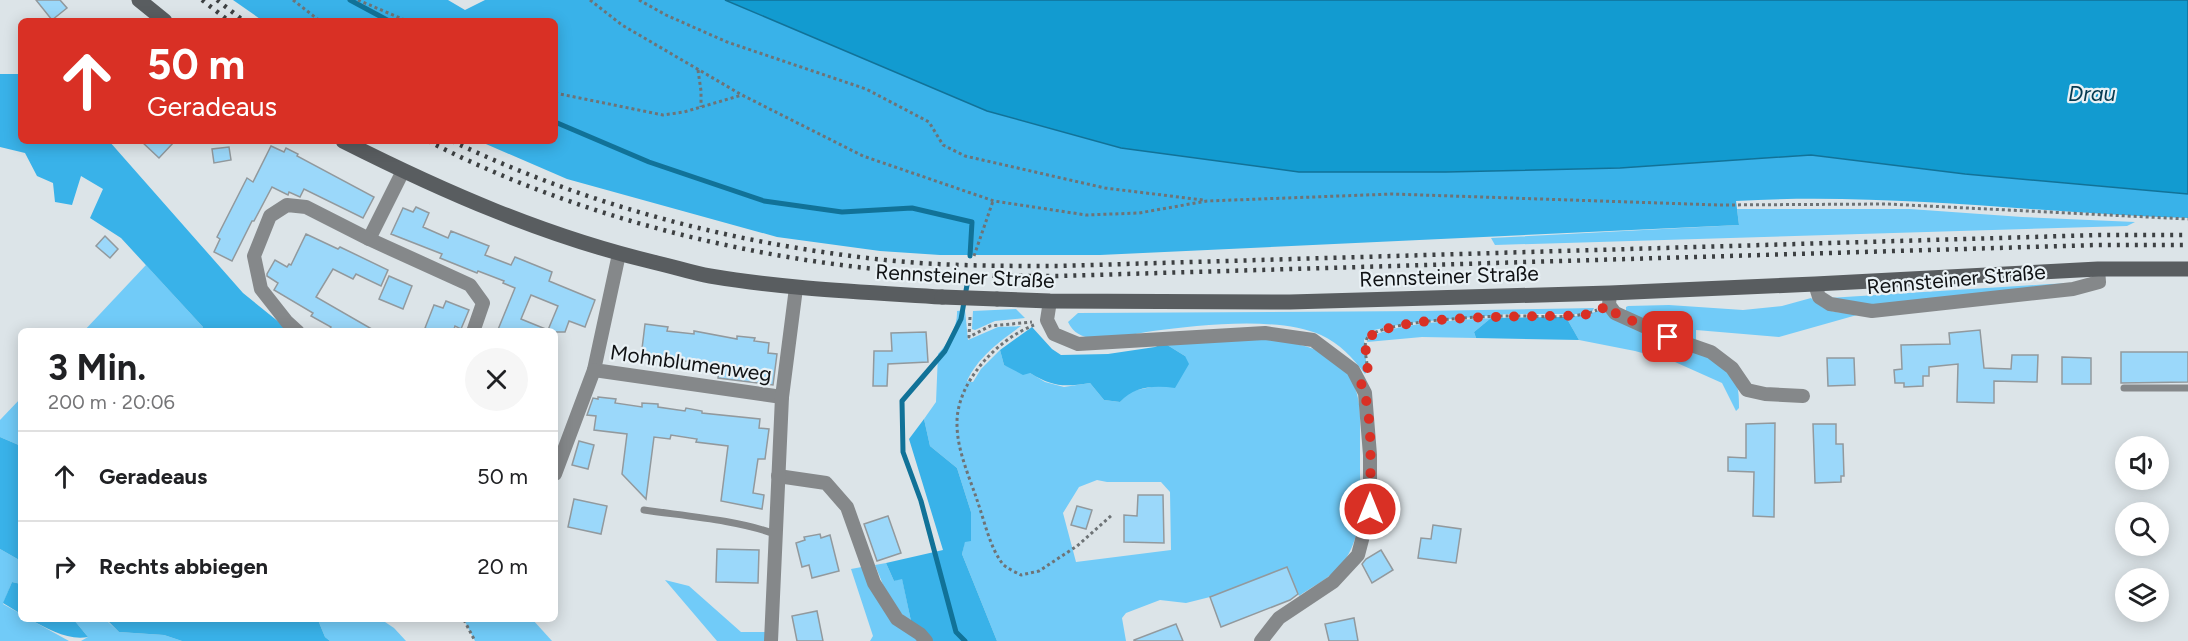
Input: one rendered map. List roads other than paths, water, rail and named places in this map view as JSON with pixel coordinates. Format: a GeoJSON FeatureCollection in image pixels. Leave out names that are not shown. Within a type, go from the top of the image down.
{"type":"FeatureCollection","features":[{"type":"Feature","properties":{"kind":"main road"},"geometry":{"type":"LineString","coordinates":[[139,0],[161,18]]}},
{"type":"Feature","properties":{"kind":"main road","name":"Rennsteiner Straße"},"geometry":{"type":"LineString","coordinates":[[349,144],[403,171],[510,218],[619,254],[708,276],[796,288],[1050,301],[1290,302],[1610,299],[1815,284],[2098,269],[2188,269]]}},
{"type":"Feature","properties":{"kind":"street"},"geometry":{"type":"LineString","coordinates":[[369,239],[403,171]]}},
{"type":"Feature","properties":{"kind":"street"},"geometry":{"type":"LineString","coordinates":[[294,328],[261,289],[255,256],[270,216],[287,205],[306,207],[369,239],[470,285],[483,303],[474,328]]}},
{"type":"Feature","properties":{"kind":"street","name":"Mohnblumenweg"},"geometry":{"type":"LineString","coordinates":[[558,466],[594,370],[619,254]]}},
{"type":"Feature","properties":{"kind":"street","name":"Rennsteiner Straße"},"geometry":{"type":"LineString","coordinates":[[1815,284],[1819,297],[1830,304],[1872,311],[2073,290],[2098,282],[2098,269]]}},
{"type":"Feature","properties":{"kind":"street","name":"Mohnblumenweg"},"geometry":{"type":"LineString","coordinates":[[771,641],[782,397],[796,288]]}},
{"type":"Feature","properties":{"kind":"street"},"geometry":{"type":"LineString","coordinates":[[1610,299],[1615,313],[1668,337],[1711,352],[1732,368],[1747,390],[1764,394],[1803,396]]}},
{"type":"Feature","properties":{"kind":"street"},"geometry":{"type":"LineString","coordinates":[[1050,301],[1047,320],[1054,334],[1077,344],[1265,333],[1313,340],[1353,370],[1365,393],[1368,413],[1370,509],[1358,555],[1333,582],[1279,618],[1261,641]]}},
{"type":"Feature","properties":{"kind":"street","name":"Mohnblumenweg"},"geometry":{"type":"LineString","coordinates":[[594,370],[782,397]]}},
{"type":"Feature","properties":{"kind":"street"},"geometry":{"type":"LineString","coordinates":[[778,476],[826,483],[847,507],[874,583],[897,619],[920,634],[926,641]]}},
{"type":"Feature","properties":{"kind":"lane"},"geometry":{"type":"LineString","coordinates":[[2124,388],[2188,388]]}},
{"type":"Feature","properties":{"kind":"lane"},"geometry":{"type":"LineString","coordinates":[[644,510],[731,523],[775,534]]}},
{"type":"Feature","properties":{"kind":"water","name":"Drau"},"geometry":{"type":"Polygon","coordinates":[[[725,0],[2188,0],[2188,194],[1965,174],[1811,155],[1620,168],[1446,172],[1299,172],[1121,148],[987,111],[725,0]]]}},
{"type":"Feature","properties":{"kind":"waterway"},"geometry":{"type":"LineString","coordinates":[[350,0],[383,18]]}},
{"type":"Feature","properties":{"kind":"waterway"},"geometry":{"type":"LineString","coordinates":[[558,123],[649,162],[764,201],[842,212],[912,208],[972,222],[970,256]]}},
{"type":"Feature","properties":{"kind":"waterway"},"geometry":{"type":"LineString","coordinates":[[965,641],[956,632],[921,501],[903,452],[902,401],[945,351],[961,319],[967,285]]}},
{"type":"Feature","properties":{"kind":"railway"},"geometry":{"type":"LineString","coordinates":[[202,0],[225,18]]}},
{"type":"Feature","properties":{"kind":"railway"},"geometry":{"type":"LineString","coordinates":[[217,0],[240,18]]}},
{"type":"Feature","properties":{"kind":"railway"},"geometry":{"type":"LineString","coordinates":[[434,144],[536,189],[650,226],[768,254],[885,270],[928,273],[1058,276],[2097,245],[2188,245]]}},
{"type":"Feature","properties":{"kind":"railway"},"geometry":{"type":"LineString","coordinates":[[459,144],[556,185],[663,219],[773,244],[885,260],[928,263],[1058,266],[2099,235],[2188,235]]}}]}
